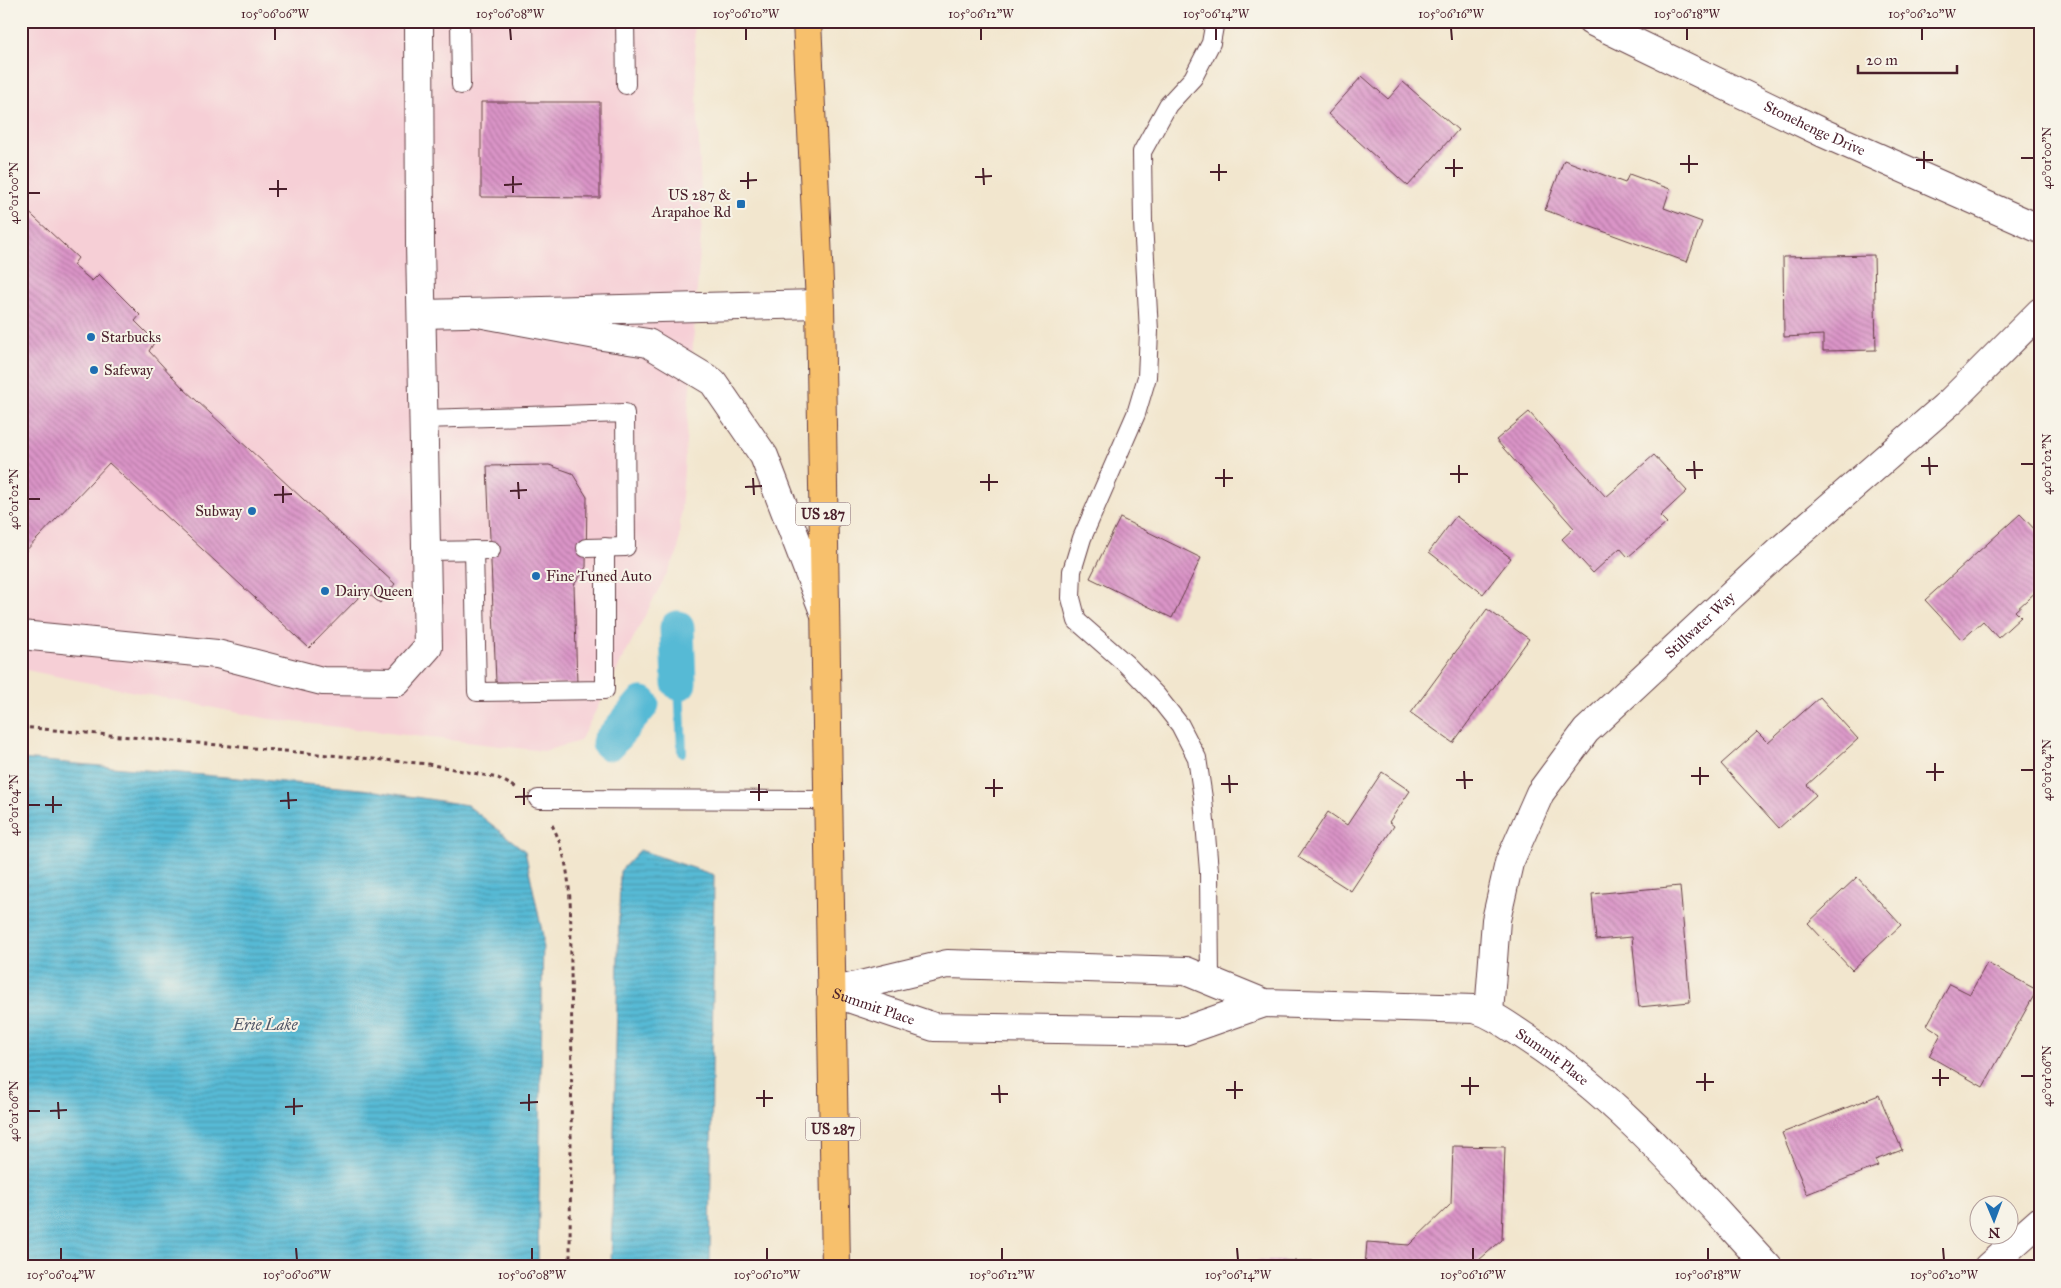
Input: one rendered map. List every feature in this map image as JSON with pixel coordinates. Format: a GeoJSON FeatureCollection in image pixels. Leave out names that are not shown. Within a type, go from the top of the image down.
{"type":"FeatureCollection","features":[{"type":"Feature","properties":{"kind":"main road","name":"US 287"},"geometry":{"type":"LineString","coordinates":[[807,21],[820,304],[836,1267]]}},
{"type":"Feature","properties":{"kind":"street"},"geometry":{"type":"LineString","coordinates":[[21,636],[217,654],[322,681],[397,682],[428,647],[422,314],[420,21]]}},
{"type":"Feature","properties":{"kind":"street","name":"Stonehenge Drive"},"geometry":{"type":"LineString","coordinates":[[1591,21],[1823,133],[2040,229]]}},
{"type":"Feature","properties":{"kind":"street"},"geometry":{"type":"LineString","coordinates":[[422,314],[820,304]]}},
{"type":"Feature","properties":{"kind":"street","name":"Stillwater Way"},"geometry":{"type":"LineString","coordinates":[[1489,1013],[1496,920],[1509,863],[1540,793],[1586,731],[1778,552],[1951,401],[2040,312]]}},
{"type":"Feature","properties":{"kind":"street"},"geometry":{"type":"LineString","coordinates":[[478,313],[648,343],[713,382],[764,456],[825,614]]}},
{"type":"Feature","properties":{"kind":"street","name":"Summit Place"},"geometry":{"type":"LineString","coordinates":[[831,992],[947,964],[1186,971],[1264,1003],[1475,1009],[1489,1013],[1551,1054],[1645,1134],[1768,1267]]}},
{"type":"Feature","properties":{"kind":"street","name":"Summit Place"},"geometry":{"type":"LineString","coordinates":[[831,992],[934,1027],[1184,1031],[1264,1003]]}},
{"type":"Feature","properties":{"kind":"street"},"geometry":{"type":"LineString","coordinates":[[1988,1267],[2040,1221]]}},
{"type":"Feature","properties":{"kind":"lane"},"geometry":{"type":"LineString","coordinates":[[460,21],[461,86]]}},
{"type":"Feature","properties":{"kind":"lane"},"geometry":{"type":"LineString","coordinates":[[625,21],[626,85]]}},
{"type":"Feature","properties":{"kind":"lane"},"geometry":{"type":"LineString","coordinates":[[1210,982],[1209,871],[1203,798],[1197,758],[1180,725],[1157,696],[1126,664],[1077,621],[1071,598],[1072,570],[1082,538],[1136,414],[1147,377],[1150,331],[1142,222],[1142,152],[1168,104],[1192,78],[1211,43],[1215,21]]}},
{"type":"Feature","properties":{"kind":"lane"},"geometry":{"type":"LineString","coordinates":[[424,419],[624,413],[626,547],[586,548]]}},
{"type":"Feature","properties":{"kind":"lane"},"geometry":{"type":"LineString","coordinates":[[426,551],[482,550],[477,692],[605,690],[605,547]]}},
{"type":"Feature","properties":{"kind":"lane"},"geometry":{"type":"LineString","coordinates":[[538,798],[828,800]]}},
{"type":"Feature","properties":{"kind":"path"},"geometry":{"type":"LineString","coordinates":[[21,727],[428,764],[498,778],[538,798],[560,840],[569,892],[572,1015],[570,1267]]}},
{"type":"Feature","properties":{"kind":"shaded area"},"geometry":{"type":"Polygon","coordinates":[[[21,21],[694,21],[702,221],[678,552],[580,741],[544,751],[269,719],[21,669],[21,21]]]}},
{"type":"Feature","properties":{"kind":"water","name":"Erie Lake"},"geometry":{"type":"Polygon","coordinates":[[[21,759],[362,789],[467,805],[525,851],[543,936],[538,1267],[21,1267],[21,759]]]}},
{"type":"Feature","properties":{"kind":"water"},"geometry":{"type":"Polygon","coordinates":[[[640,850],[714,875],[710,1267],[611,1267],[620,871],[640,850]]]}},
{"type":"Feature","properties":{"kind":"building"},"geometry":{"type":"Polygon","coordinates":[[[1362,76],[1388,99],[1403,82],[1458,130],[1408,186],[1328,114],[1362,76]]]}},
{"type":"Feature","properties":{"kind":"building"},"geometry":{"type":"Polygon","coordinates":[[[481,102],[600,102],[600,198],[481,197],[481,102]]]}},
{"type":"Feature","properties":{"kind":"building"},"geometry":{"type":"Polygon","coordinates":[[[1564,160],[1625,183],[1629,174],[1670,189],[1664,208],[1702,222],[1687,262],[1545,210],[1564,160]]]}},
{"type":"Feature","properties":{"kind":"building"},"geometry":{"type":"Polygon","coordinates":[[[21,205],[78,258],[73,265],[92,281],[99,274],[140,315],[135,321],[155,341],[149,351],[184,389],[395,584],[380,603],[365,591],[309,648],[109,463],[21,556],[21,205]]]}},
{"type":"Feature","properties":{"kind":"building"},"geometry":{"type":"Polygon","coordinates":[[[1874,255],[1876,350],[1823,351],[1823,335],[1784,337],[1783,257],[1874,255]]]}},
{"type":"Feature","properties":{"kind":"building"},"geometry":{"type":"Polygon","coordinates":[[[1529,412],[1606,497],[1654,455],[1687,491],[1660,516],[1667,523],[1628,557],[1620,548],[1593,573],[1562,539],[1574,528],[1496,440],[1529,412]]]}},
{"type":"Feature","properties":{"kind":"building","name":"Fine Tuned Auto"},"geometry":{"type":"Polygon","coordinates":[[[549,465],[572,473],[587,497],[586,567],[574,585],[577,684],[496,682],[487,466],[549,465]]]}},
{"type":"Feature","properties":{"kind":"building"},"geometry":{"type":"Polygon","coordinates":[[[2020,514],[2040,535],[2040,575],[2036,578],[2040,583],[2040,588],[2015,611],[2021,617],[1998,638],[1983,621],[1962,640],[1925,600],[2020,514]]]}},
{"type":"Feature","properties":{"kind":"building"},"geometry":{"type":"Polygon","coordinates":[[[1456,516],[1511,558],[1483,594],[1429,552],[1456,516]]]}},
{"type":"Feature","properties":{"kind":"building"},"geometry":{"type":"Polygon","coordinates":[[[1120,518],[1201,558],[1172,618],[1090,578],[1120,518]]]}},
{"type":"Feature","properties":{"kind":"building"},"geometry":{"type":"Polygon","coordinates":[[[1487,609],[1529,639],[1453,743],[1411,713],[1487,609]]]}},
{"type":"Feature","properties":{"kind":"building"},"geometry":{"type":"Polygon","coordinates":[[[1820,697],[1858,739],[1807,785],[1816,795],[1779,828],[1721,764],[1757,732],[1768,743],[1820,697]]]}},
{"type":"Feature","properties":{"kind":"building"},"geometry":{"type":"Polygon","coordinates":[[[1382,772],[1410,791],[1389,822],[1394,826],[1351,891],[1298,857],[1328,812],[1347,825],[1382,772]]]}},
{"type":"Feature","properties":{"kind":"building"},"geometry":{"type":"Polygon","coordinates":[[[1857,877],[1901,925],[1852,970],[1808,923],[1857,877]]]}},
{"type":"Feature","properties":{"kind":"building"},"geometry":{"type":"Polygon","coordinates":[[[1680,886],[1690,1002],[1639,1007],[1632,937],[1596,940],[1592,894],[1680,886]]]}},
{"type":"Feature","properties":{"kind":"building"},"geometry":{"type":"Polygon","coordinates":[[[1987,963],[2037,990],[1983,1087],[1929,1056],[1941,1034],[1927,1025],[1950,984],[1970,994],[1987,963]]]}},
{"type":"Feature","properties":{"kind":"building"},"geometry":{"type":"Polygon","coordinates":[[[1879,1095],[1902,1150],[1875,1160],[1878,1166],[1807,1194],[1782,1133],[1879,1095]]]}},
{"type":"Feature","properties":{"kind":"building"},"geometry":{"type":"Polygon","coordinates":[[[1453,1146],[1505,1147],[1502,1240],[1471,1267],[1365,1267],[1367,1242],[1409,1245],[1451,1204],[1453,1146]]]}},
{"type":"Feature","properties":{"kind":"building"},"geometry":{"type":"Polygon","coordinates":[[[1256,1261],[1313,1261],[1313,1267],[1256,1267],[1256,1261]]]}},
{"type":"Feature","properties":{"kind":"waterway"},"geometry":{"type":"LineString","coordinates":[[677,628],[679,683]]}},
{"type":"Feature","properties":{"kind":"waterway"},"geometry":{"type":"LineString","coordinates":[[679,683],[682,752]]}},
{"type":"Feature","properties":{"kind":"waterway"},"geometry":{"type":"LineString","coordinates":[[609,743],[642,704]]}},
{"type":"Feature","properties":{"kind":"place","name":"US 287 & Arapahoe Rd"},"geometry":{"type":"Point","coordinates":[741,204]}},
{"type":"Feature","properties":{"kind":"place","name":"Starbucks"},"geometry":{"type":"Point","coordinates":[91,337]}},
{"type":"Feature","properties":{"kind":"place","name":"Safeway"},"geometry":{"type":"Point","coordinates":[94,370]}},
{"type":"Feature","properties":{"kind":"place","name":"Subway"},"geometry":{"type":"Point","coordinates":[252,511]}},
{"type":"Feature","properties":{"kind":"place","name":"Fine Tuned Auto"},"geometry":{"type":"Point","coordinates":[536,576]}},
{"type":"Feature","properties":{"kind":"place","name":"Dairy Queen"},"geometry":{"type":"Point","coordinates":[325,591]}}]}
